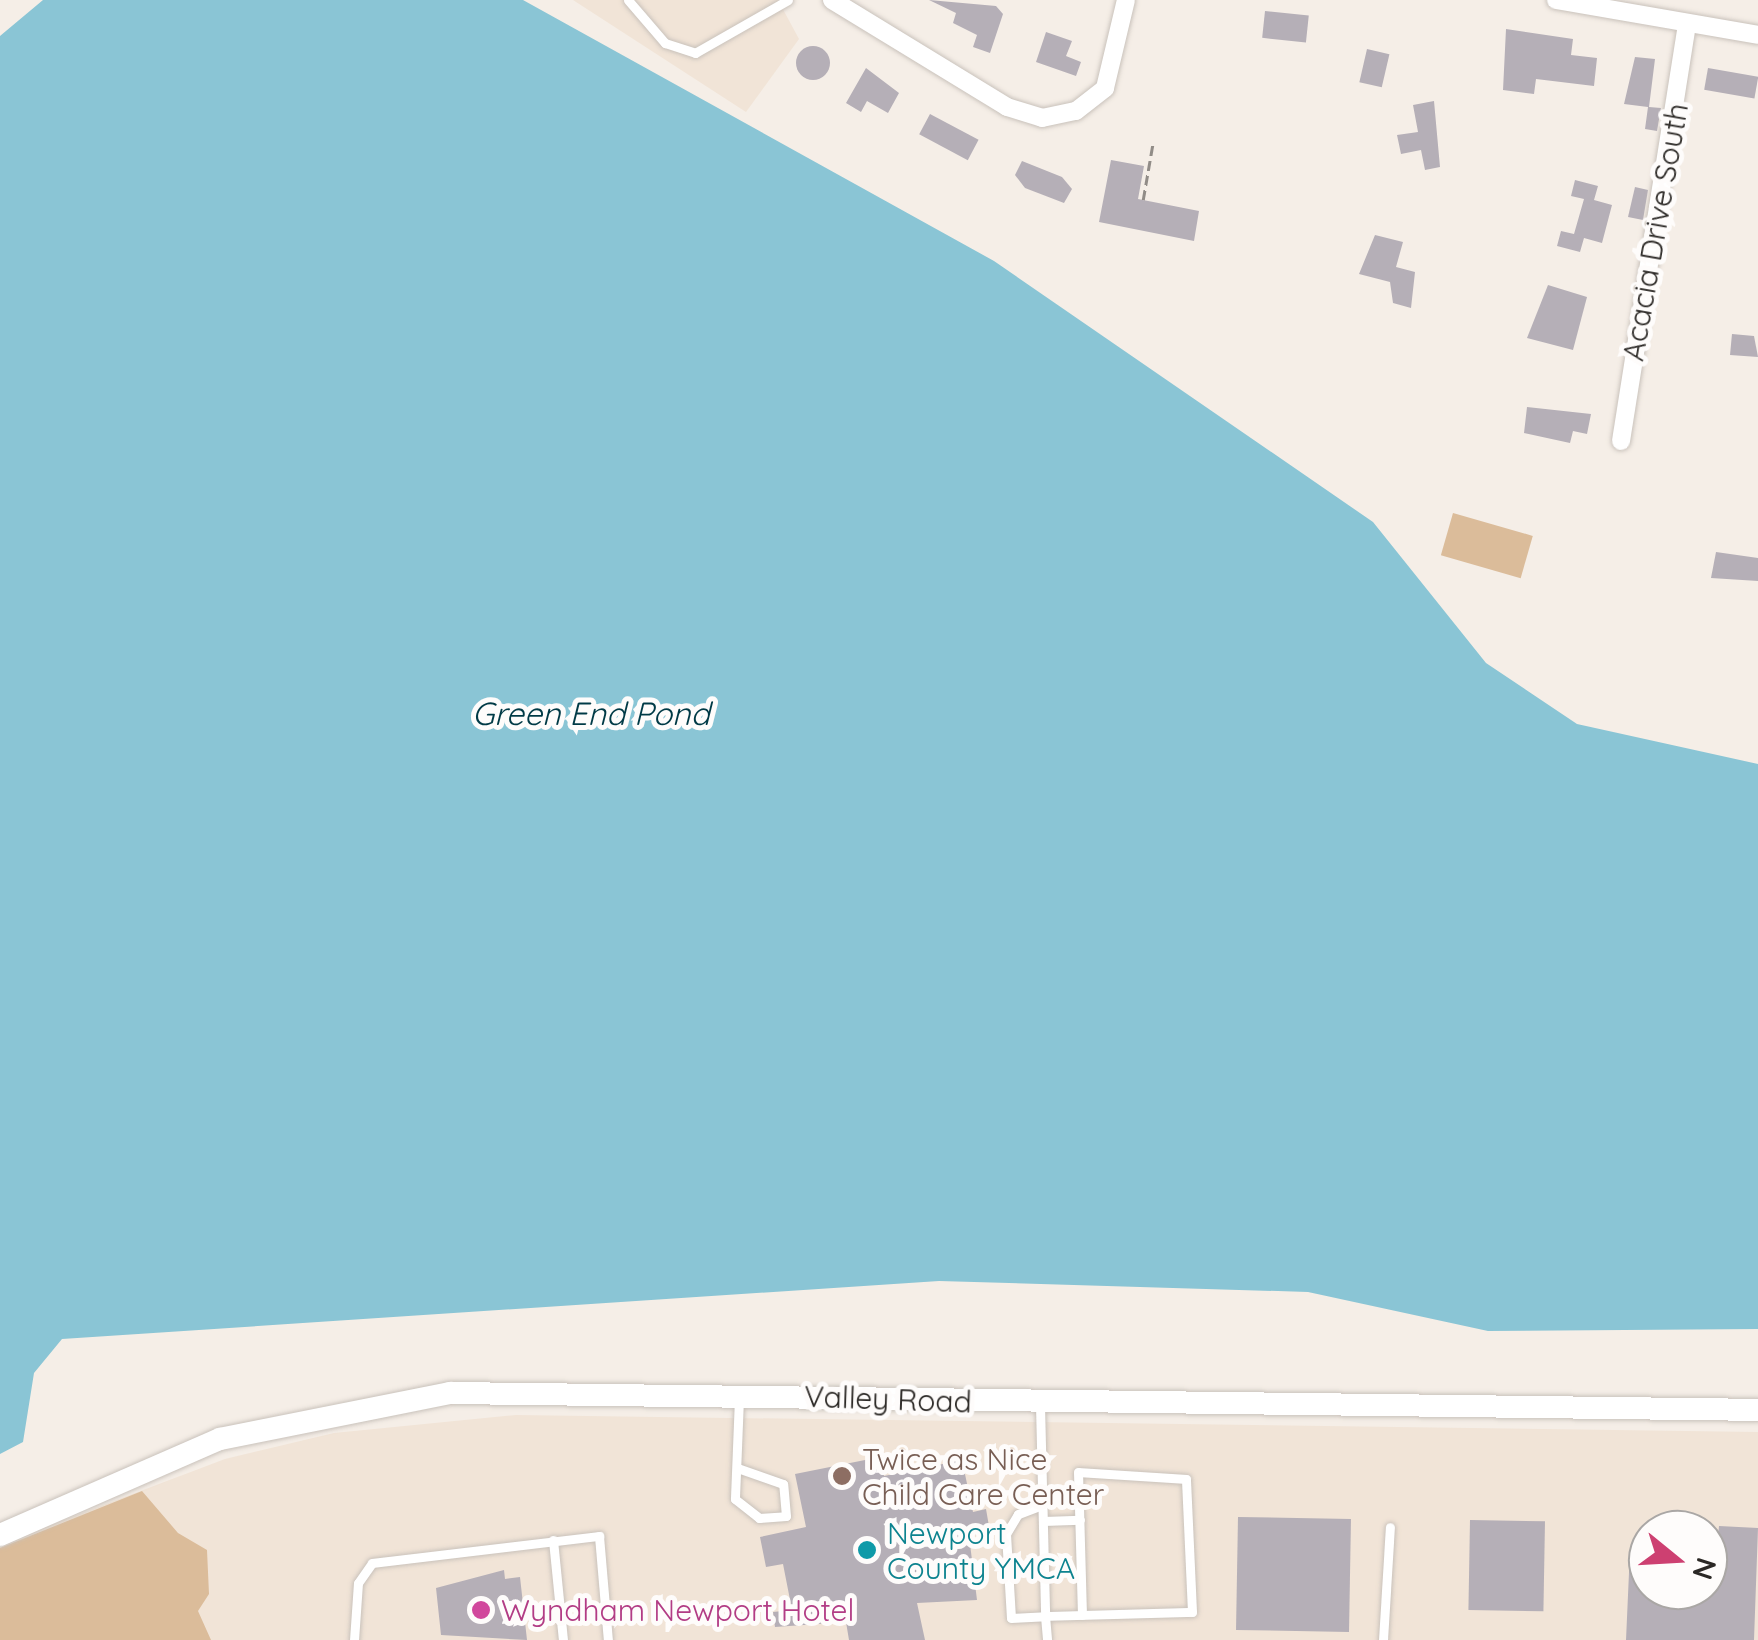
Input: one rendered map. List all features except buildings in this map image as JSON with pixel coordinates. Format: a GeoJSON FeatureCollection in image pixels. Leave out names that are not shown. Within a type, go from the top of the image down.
{"type":"FeatureCollection","features":[{"type":"Feature","properties":{"kind":"main road","name":"Valley Road"},"geometry":{"type":"LineString","coordinates":[[0,1535],[38,1512],[220,1439],[375,1402],[450,1393],[1758,1410]]}},
{"type":"Feature","properties":{"kind":"main road","name":"Valley Road"},"geometry":{"type":"LineString","coordinates":[[0,1519],[38,1512]]}},
{"type":"Feature","properties":{"kind":"street"},"geometry":{"type":"LineString","coordinates":[[832,0],[1007,108],[1042,118],[1076,111],[1105,88],[1126,0]]}},
{"type":"Feature","properties":{"kind":"street"},"geometry":{"type":"LineString","coordinates":[[1556,0],[1758,35]]}},
{"type":"Feature","properties":{"kind":"street","name":"Acacia Drive South"},"geometry":{"type":"LineString","coordinates":[[1622,441],[1687,23]]}},
{"type":"Feature","properties":{"kind":"lane"},"geometry":{"type":"LineString","coordinates":[[628,0],[665,44],[694,53],[788,0]]}},
{"type":"Feature","properties":{"kind":"lane"},"geometry":{"type":"LineString","coordinates":[[739,1396],[740,1469],[741,1508],[786,1516],[783,1484],[740,1469]]}},
{"type":"Feature","properties":{"kind":"lane"},"geometry":{"type":"LineString","coordinates":[[1040,1402],[1047,1640]]}},
{"type":"Feature","properties":{"kind":"lane"},"geometry":{"type":"LineString","coordinates":[[1042,1505],[1018,1514],[1006,1534],[1011,1618],[1192,1612],[1188,1517],[1180,1471],[1078,1472],[1082,1615]]}},
{"type":"Feature","properties":{"kind":"lane"},"geometry":{"type":"LineString","coordinates":[[1043,1521],[1080,1520]]}},
{"type":"Feature","properties":{"kind":"lane"},"geometry":{"type":"LineString","coordinates":[[1383,1640],[1390,1527]]}},
{"type":"Feature","properties":{"kind":"lane"},"geometry":{"type":"LineString","coordinates":[[354,1640],[358,1583],[372,1563],[599,1536],[608,1640]]}},
{"type":"Feature","properties":{"kind":"lane"},"geometry":{"type":"LineString","coordinates":[[554,1540],[563,1640]]}},
{"type":"Feature","properties":{"kind":"path"},"geometry":{"type":"LineString","coordinates":[[1143,200],[1153,142]]}},
{"type":"Feature","properties":{"kind":"shaded area"},"geometry":{"type":"Polygon","coordinates":[[[573,0],[778,0],[799,39],[746,112],[573,0]]]}},
{"type":"Feature","properties":{"kind":"shaded area"},"geometry":{"type":"Polygon","coordinates":[[[1453,513],[1533,536],[1521,578],[1441,555],[1453,513]]]}},
{"type":"Feature","properties":{"kind":"shaded area"},"geometry":{"type":"Polygon","coordinates":[[[516,1415],[1758,1432],[1758,1640],[0,1640],[0,1547],[225,1459],[334,1433],[516,1415]]]}},
{"type":"Feature","properties":{"kind":"shaded area"},"geometry":{"type":"Polygon","coordinates":[[[142,1491],[178,1533],[207,1550],[209,1594],[198,1611],[211,1640],[0,1640],[0,1548],[142,1491]]]}},
{"type":"Feature","properties":{"kind":"water","name":"Green End Pond"},"geometry":{"type":"Polygon","coordinates":[[[43,0],[523,0],[994,261],[1373,522],[1486,663],[1577,724],[1758,764],[1758,1329],[1488,1331],[1308,1292],[939,1281],[62,1339],[34,1373],[23,1442],[0,1454],[0,36],[43,0]]]}},
{"type":"Feature","properties":{"kind":"place","name":"Twice as Nice Child Care Center"},"geometry":{"type":"Point","coordinates":[842,1476]}},
{"type":"Feature","properties":{"kind":"place","name":"Newport County YMCA"},"geometry":{"type":"Point","coordinates":[867,1550]}},
{"type":"Feature","properties":{"kind":"place","name":"Wyndham Newport Hotel"},"geometry":{"type":"Point","coordinates":[481,1610]}}]}
